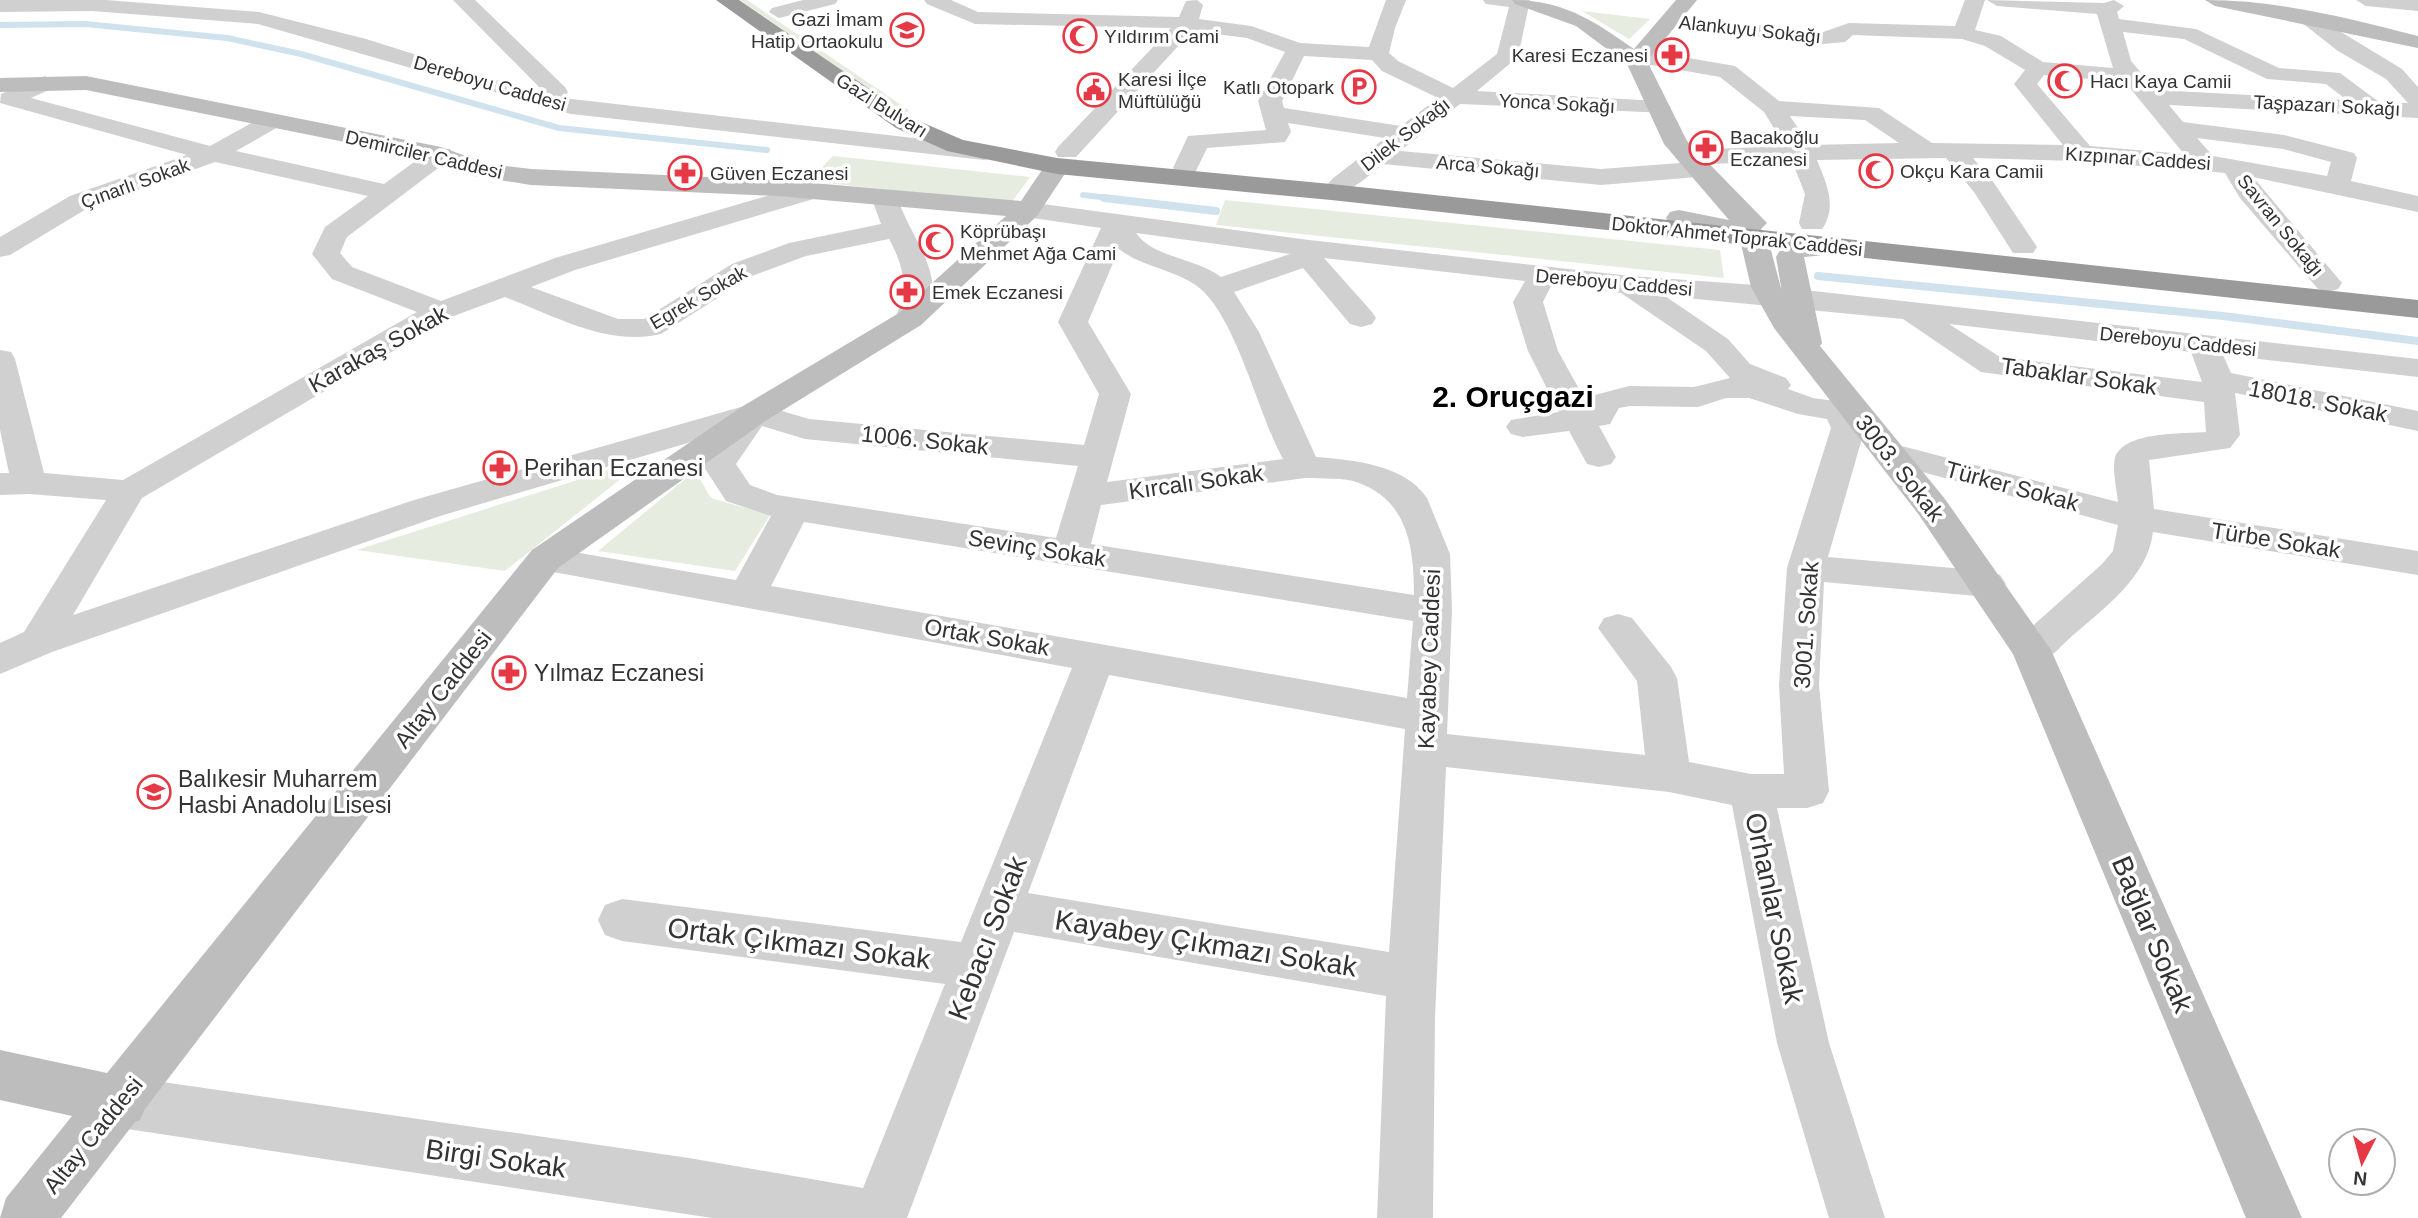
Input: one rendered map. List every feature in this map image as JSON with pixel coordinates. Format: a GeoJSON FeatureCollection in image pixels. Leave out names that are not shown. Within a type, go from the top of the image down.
{"type":"FeatureCollection","features":[{"type":"Feature","properties":{"kind":"highway","name":"Gazi Bulvarı"},"geometry":{"type":"LineString","coordinates":[[726,0],[904,123],[956,146],[985,153],[1062,159]]}},
{"type":"Feature","properties":{"kind":"highway","name":"Gazi Bulvarı"},"geometry":{"type":"LineString","coordinates":[[770,6],[937,118],[989,138],[1062,159]]}},
{"type":"Feature","properties":{"kind":"highway","name":"Doktor Ahmet Toprak Caddesi"},"geometry":{"type":"LineString","coordinates":[[1062,159],[1118,160],[1679,218]]}},
{"type":"Feature","properties":{"kind":"highway","name":"Doktor Ahmet Toprak Caddesi"},"geometry":{"type":"LineString","coordinates":[[1062,159],[1331,192],[2418,292]]}},
{"type":"Feature","properties":{"kind":"highway","name":"Doktor Ahmet Toprak Caddesi"},"geometry":{"type":"LineString","coordinates":[[1749,230],[1837,247],[2418,309]]}},
{"type":"Feature","properties":{"kind":"main road"},"geometry":{"type":"LineString","coordinates":[[1639,59],[1687,0]]}},
{"type":"Feature","properties":{"kind":"main road"},"geometry":{"type":"LineString","coordinates":[[2215,0],[2418,42]]}},
{"type":"Feature","properties":{"kind":"main road"},"geometry":{"type":"LineString","coordinates":[[1522,1],[1547,7],[1583,22],[1639,59],[1659,108],[1692,163],[1749,230],[1783,293]]}},
{"type":"Feature","properties":{"kind":"main road","name":"Demirciler Caddesi"},"geometry":{"type":"LineString","coordinates":[[45,83],[86,83],[441,154],[483,171],[531,177],[801,167]]}},
{"type":"Feature","properties":{"kind":"main road","name":"Altay Caddesi"},"geometry":{"type":"LineString","coordinates":[[26,1218],[121,1102],[545,559],[755,413],[910,319],[1028,211],[1062,159]]}},
{"type":"Feature","properties":{"kind":"main road","name":"Dereboyu Caddesi"},"geometry":{"type":"LineString","coordinates":[[801,167],[885,199],[1028,211]]}},
{"type":"Feature","properties":{"kind":"main road"},"geometry":{"type":"LineString","coordinates":[[1679,218],[1749,230]]}},
{"type":"Feature","properties":{"kind":"main road"},"geometry":{"type":"LineString","coordinates":[[1783,293],[1790,257],[1794,250],[1804,247],[1837,247]]}},
{"type":"Feature","properties":{"kind":"main road","name":"3003. Sokak"},"geometry":{"type":"LineString","coordinates":[[1783,293],[1810,355],[1890,453],[1987,584]]}},
{"type":"Feature","properties":{"kind":"main road","name":"Bağlar Sokak"},"geometry":{"type":"LineString","coordinates":[[1987,584],[2031,650],[2274,1218]]}},
{"type":"Feature","properties":{"kind":"main road"},"geometry":{"type":"LineString","coordinates":[[0,1075],[121,1102]]}},
{"type":"Feature","properties":{"kind":"street"},"geometry":{"type":"LineString","coordinates":[[463,0],[557,93],[551,97],[532,99]]}},
{"type":"Feature","properties":{"kind":"street"},"geometry":{"type":"LineString","coordinates":[[770,6],[828,0]]}},
{"type":"Feature","properties":{"kind":"street"},"geometry":{"type":"LineString","coordinates":[[934,0],[975,18],[1124,18],[1188,23],[1251,32],[1297,49],[1378,54],[1384,28],[1396,0]]}},
{"type":"Feature","properties":{"kind":"street"},"geometry":{"type":"LineString","coordinates":[[975,18],[1001,0]]}},
{"type":"Feature","properties":{"kind":"street"},"geometry":{"type":"LineString","coordinates":[[1062,159],[1188,23],[1194,0]]}},
{"type":"Feature","properties":{"kind":"street"},"geometry":{"type":"LineString","coordinates":[[1455,97],[1507,57],[1522,1],[1493,0]]}},
{"type":"Feature","properties":{"kind":"street"},"geometry":{"type":"LineString","coordinates":[[1963,33],[1975,0]]}},
{"type":"Feature","properties":{"kind":"street"},"geometry":{"type":"LineString","coordinates":[[1997,0],[2189,33],[2275,74],[2332,78],[2370,106]]}},
{"type":"Feature","properties":{"kind":"street"},"geometry":{"type":"LineString","coordinates":[[2107,17],[2133,0]]}},
{"type":"Feature","properties":{"kind":"street"},"geometry":{"type":"LineString","coordinates":[[2353,0],[2367,17],[2370,30]]}},
{"type":"Feature","properties":{"kind":"street"},"geometry":{"type":"LineString","coordinates":[[2366,0],[2418,5]]}},
{"type":"Feature","properties":{"kind":"street"},"geometry":{"type":"LineString","coordinates":[[259,18],[286,1]]}},
{"type":"Feature","properties":{"kind":"street","name":"Dereboyu Caddesi"},"geometry":{"type":"LineString","coordinates":[[0,6],[92,5],[259,18],[358,44],[532,99],[610,113],[801,167],[985,153]]}},
{"type":"Feature","properties":{"kind":"street"},"geometry":{"type":"LineString","coordinates":[[2107,17],[2120,62],[2205,163]]}},
{"type":"Feature","properties":{"kind":"street"},"geometry":{"type":"LineString","coordinates":[[2308,18],[2346,46],[2394,74],[2418,101]]}},
{"type":"Feature","properties":{"kind":"street","name":"Alankuyu Sokağı"},"geometry":{"type":"LineString","coordinates":[[1668,21],[1823,38],[1837,37],[1849,29],[1963,33],[1993,41],[2038,68]]}},
{"type":"Feature","properties":{"kind":"street"},"geometry":{"type":"LineString","coordinates":[[2332,78],[2346,46]]}},
{"type":"Feature","properties":{"kind":"street"},"geometry":{"type":"LineString","coordinates":[[1186,168],[1198,141],[1276,137],[1279,132],[1270,100],[1297,49]]}},
{"type":"Feature","properties":{"kind":"street","name":"Dilek Sokağı"},"geometry":{"type":"LineString","coordinates":[[1341,184],[1455,97],[1399,71],[1378,54]]}},
{"type":"Feature","properties":{"kind":"street"},"geometry":{"type":"LineString","coordinates":[[1639,59],[1727,71],[1773,108],[1801,152],[1818,194],[1812,223]]}},
{"type":"Feature","properties":{"kind":"street"},"geometry":{"type":"LineString","coordinates":[[2377,64],[2418,71]]}},
{"type":"Feature","properties":{"kind":"street"},"geometry":{"type":"LineString","coordinates":[[2082,153],[2025,84],[2038,68],[2132,76]]}},
{"type":"Feature","properties":{"kind":"street"},"geometry":{"type":"LineString","coordinates":[[1283,75],[1342,124]]}},
{"type":"Feature","properties":{"kind":"street"},"geometry":{"type":"LineString","coordinates":[[3,96],[45,83]]}},
{"type":"Feature","properties":{"kind":"street"},"geometry":{"type":"LineString","coordinates":[[3,96],[213,154],[389,193]]}},
{"type":"Feature","properties":{"kind":"street","name":"Yonca Sokağı"},"geometry":{"type":"LineString","coordinates":[[1455,97],[1659,108]]}},
{"type":"Feature","properties":{"kind":"street","name":"Taşpazarı Sokağı"},"geometry":{"type":"LineString","coordinates":[[2152,97],[2370,106],[2418,111]]}},
{"type":"Feature","properties":{"kind":"street"},"geometry":{"type":"LineString","coordinates":[[1773,108],[1871,113],[1924,149]]}},
{"type":"Feature","properties":{"kind":"street"},"geometry":{"type":"LineString","coordinates":[[1274,114],[1405,134]]}},
{"type":"Feature","properties":{"kind":"street","name":"Çınarlı Sokak"},"geometry":{"type":"LineString","coordinates":[[0,250],[79,202],[213,154],[272,121]]}},
{"type":"Feature","properties":{"kind":"street"},"geometry":{"type":"LineString","coordinates":[[2177,128],[2284,142],[2345,158],[2337,186]]}},
{"type":"Feature","properties":{"kind":"street"},"geometry":{"type":"LineString","coordinates":[[1952,149],[1985,188],[2023,247]]}},
{"type":"Feature","properties":{"kind":"street","name":"Kızpınar Caddesi"},"geometry":{"type":"LineString","coordinates":[[1692,163],[1801,152],[1952,149],[2082,153],[2234,167],[2418,204]]}},
{"type":"Feature","properties":{"kind":"street"},"geometry":{"type":"LineString","coordinates":[[441,154],[335,233],[326,254],[342,273],[441,311]]}},
{"type":"Feature","properties":{"kind":"street","name":"Arca Sokağı"},"geometry":{"type":"LineString","coordinates":[[1376,156],[1601,177],[1692,163]]}},
{"type":"Feature","properties":{"kind":"street","name":"Karakaş Sokak"},"geometry":{"type":"LineString","coordinates":[[38,642],[129,491],[441,311],[642,239],[801,167]]}},
{"type":"Feature","properties":{"kind":"street","name":"Savran Sokağı"},"geometry":{"type":"LineString","coordinates":[[2234,167],[2249,191],[2328,283]]}},
{"type":"Feature","properties":{"kind":"street"},"geometry":{"type":"LineString","coordinates":[[885,199],[894,230],[920,269],[921,296],[910,319]]}},
{"type":"Feature","properties":{"kind":"street","name":"Dereboyu Caddesi"},"geometry":{"type":"LineString","coordinates":[[1028,211],[1116,222],[1308,253],[1630,285],[1783,293],[1912,313],[2418,368]]}},
{"type":"Feature","properties":{"kind":"street"},"geometry":{"type":"LineString","coordinates":[[1116,222],[1130,244],[1189,269],[1217,288],[1255,355],[1290,443],[1305,467]]}},
{"type":"Feature","properties":{"kind":"street"},"geometry":{"type":"LineString","coordinates":[[1070,553],[1115,394],[1073,322],[1116,222]]}},
{"type":"Feature","properties":{"kind":"street","name":"Egrek Sokak"},"geometry":{"type":"LineString","coordinates":[[505,287],[615,328],[650,328],[742,270],[799,249],[894,230]]}},
{"type":"Feature","properties":{"kind":"street"},"geometry":{"type":"LineString","coordinates":[[1217,288],[1308,253],[1361,318]]}},
{"type":"Feature","properties":{"kind":"street"},"geometry":{"type":"LineString","coordinates":[[1543,275],[1528,302],[1543,351],[1599,457]]}},
{"type":"Feature","properties":{"kind":"street"},"geometry":{"type":"LineString","coordinates":[[1630,285],[1717,345],[1739,371],[1839,410]]}},
{"type":"Feature","properties":{"kind":"street","name":"Tabaklar Sokak"},"geometry":{"type":"LineString","coordinates":[[1912,313],[1992,365],[2219,387]]}},
{"type":"Feature","properties":{"kind":"street"},"geometry":{"type":"LineString","coordinates":[[2031,650],[2098,591],[2131,552],[2135,518],[2132,458],[2141,448],[2152,445],[2218,441],[2223,435],[2219,387],[2203,344]]}},
{"type":"Feature","properties":{"kind":"street"},"geometry":{"type":"LineString","coordinates":[[2384,364],[2418,409]]}},
{"type":"Feature","properties":{"kind":"street"},"geometry":{"type":"LineString","coordinates":[[1,368],[15,484],[129,491]]}},
{"type":"Feature","properties":{"kind":"street","name":"18018. Sokak"},"geometry":{"type":"LineString","coordinates":[[2219,387],[2418,421]]}},
{"type":"Feature","properties":{"kind":"street"},"geometry":{"type":"LineString","coordinates":[[1523,427],[1598,417],[1606,402],[1629,396],[1698,397],[1722,388],[1752,388],[1809,407],[1839,410]]}},
{"type":"Feature","properties":{"kind":"street","name":"3001. Sokak"},"geometry":{"type":"LineString","coordinates":[[1751,791],[1807,791],[1799,685],[1805,568],[1848,428],[1839,410]]}},
{"type":"Feature","properties":{"kind":"street","name":"1006. Sokak"},"geometry":{"type":"LineString","coordinates":[[755,413],[805,429],[1097,457]]}},
{"type":"Feature","properties":{"kind":"street","name":"Sevinç Sokak"},"geometry":{"type":"LineString","coordinates":[[755,413],[719,464],[738,493],[793,508],[1433,611]]}},
{"type":"Feature","properties":{"kind":"street","name":"Altay Caddesi"},"geometry":{"type":"LineString","coordinates":[[0,660],[38,642],[427,508],[755,413]]}},
{"type":"Feature","properties":{"kind":"street","name":"Türker Sokak"},"geometry":{"type":"LineString","coordinates":[[1890,453],[2135,518]]}},
{"type":"Feature","properties":{"kind":"street","name":"Kırcalı Sokak"},"geometry":{"type":"LineString","coordinates":[[1086,496],[1305,467]]}},
{"type":"Feature","properties":{"kind":"street","name":"Kayabey Caddesi"},"geometry":{"type":"LineString","coordinates":[[1305,467],[1366,472],[1409,498],[1432,554],[1433,611],[1413,978],[1405,1218]]}},
{"type":"Feature","properties":{"kind":"street"},"geometry":{"type":"LineString","coordinates":[[748,594],[793,508]]}},
{"type":"Feature","properties":{"kind":"street","name":"Türbe Sokak"},"geometry":{"type":"LineString","coordinates":[[2135,518],[2418,563]]}},
{"type":"Feature","properties":{"kind":"street","name":"Ortak Sokak"},"geometry":{"type":"LineString","coordinates":[[545,559],[1096,657],[1428,733]]}},
{"type":"Feature","properties":{"kind":"street"},"geometry":{"type":"LineString","coordinates":[[1805,568],[1987,584]]}},
{"type":"Feature","properties":{"kind":"street"},"geometry":{"type":"LineString","coordinates":[[1618,628],[1657,678],[1669,775]]}},
{"type":"Feature","properties":{"kind":"street","name":"Kebacı Sokak"},"geometry":{"type":"LineString","coordinates":[[879,1218],[1096,657]]}},
{"type":"Feature","properties":{"kind":"street","name":"Orhanlar Sokak"},"geometry":{"type":"LineString","coordinates":[[1428,733],[1751,791],[1803,1043],[1857,1218]]}},
{"type":"Feature","properties":{"kind":"street","name":"Kayabey Çıkmazı Sokak"},"geometry":{"type":"LineString","coordinates":[[999,909],[1413,978]]}},
{"type":"Feature","properties":{"kind":"street","name":"Ortak Çıkmazı Sokak"},"geometry":{"type":"LineString","coordinates":[[622,920],[976,965]]}},
{"type":"Feature","properties":{"kind":"street","name":"Birgi Sokak"},"geometry":{"type":"LineString","coordinates":[[121,1102],[682,1202],[870,1218]]}},
{"type":"Feature","properties":{"kind":"shaded area"},"geometry":{"type":"Polygon","coordinates":[[[740,0],[747,0],[910,111],[904,113],[740,0]]]}},
{"type":"Feature","properties":{"kind":"shaded area"},"geometry":{"type":"Polygon","coordinates":[[[1582,11],[1650,19],[1629,39],[1582,11]]]}},
{"type":"Feature","properties":{"kind":"shaded area"},"geometry":{"type":"Polygon","coordinates":[[[833,156],[1030,177],[1011,203],[809,181],[833,156]]]}},
{"type":"Feature","properties":{"kind":"shaded area"},"geometry":{"type":"Polygon","coordinates":[[[1225,200],[1720,250],[1724,278],[1216,225],[1225,200]]]}},
{"type":"Feature","properties":{"kind":"shaded area"},"geometry":{"type":"Polygon","coordinates":[[[647,458],[505,571],[357,550],[388,540],[647,458]]]}},
{"type":"Feature","properties":{"kind":"shaded area"},"geometry":{"type":"Polygon","coordinates":[[[695,471],[711,498],[770,515],[735,571],[598,551],[695,471]]]}},
{"type":"Feature","properties":{"kind":"waterway"},"geometry":{"type":"LineString","coordinates":[[0,25],[85,24],[227,38],[301,54],[559,128],[767,150]]}},
{"type":"Feature","properties":{"kind":"waterway"},"geometry":{"type":"LineString","coordinates":[[1083,195],[1118,199]]}},
{"type":"Feature","properties":{"kind":"waterway"},"geometry":{"type":"LineString","coordinates":[[1104,198],[1216,211]]}},
{"type":"Feature","properties":{"kind":"waterway"},"geometry":{"type":"LineString","coordinates":[[1818,276],[2223,316],[2418,341]]}},
{"type":"Feature","properties":{"kind":"place","name":"Gazi İmam Hatip Ortaokulu"},"geometry":{"type":"Point","coordinates":[907,30]}},
{"type":"Feature","properties":{"kind":"place","name":"Yıldırım Cami"},"geometry":{"type":"Point","coordinates":[1080,36]}},
{"type":"Feature","properties":{"kind":"place","name":"Karesi Eczanesi"},"geometry":{"type":"Point","coordinates":[1672,55]}},
{"type":"Feature","properties":{"kind":"place","name":"Hacı Kaya Camii"},"geometry":{"type":"Point","coordinates":[2065,81]}},
{"type":"Feature","properties":{"kind":"place","name":"Katlı Otopark"},"geometry":{"type":"Point","coordinates":[1359,87]}},
{"type":"Feature","properties":{"kind":"place","name":"Karesi İlçe Müftülüğü"},"geometry":{"type":"Point","coordinates":[1094,90]}},
{"type":"Feature","properties":{"kind":"place","name":"Bacakoğlu Eczanesi"},"geometry":{"type":"Point","coordinates":[1706,148]}},
{"type":"Feature","properties":{"kind":"place","name":"Okçu Kara Camii"},"geometry":{"type":"Point","coordinates":[1876,171]}},
{"type":"Feature","properties":{"kind":"place","name":"Güven Eczanesi"},"geometry":{"type":"Point","coordinates":[685,173]}},
{"type":"Feature","properties":{"kind":"place","name":"Köprübaşı Mehmet Ağa Cami"},"geometry":{"type":"Point","coordinates":[936,242]}},
{"type":"Feature","properties":{"kind":"place","name":"Emek Eczanesi"},"geometry":{"type":"Point","coordinates":[907,292]}},
{"type":"Feature","properties":{"kind":"place","name":"Perihan Eczanesi"},"geometry":{"type":"Point","coordinates":[500,468]}},
{"type":"Feature","properties":{"kind":"place","name":"Yılmaz Eczanesi"},"geometry":{"type":"Point","coordinates":[509,673]}},
{"type":"Feature","properties":{"kind":"place","name":"Balıkesir Muharrem Hasbi Anadolu Lisesi"},"geometry":{"type":"Point","coordinates":[154,792]}},
{"type":"Feature","properties":{"kind":"district","name":"2. Oruçgazi"},"geometry":{"type":"Point","coordinates":[1513,397]}}]}
